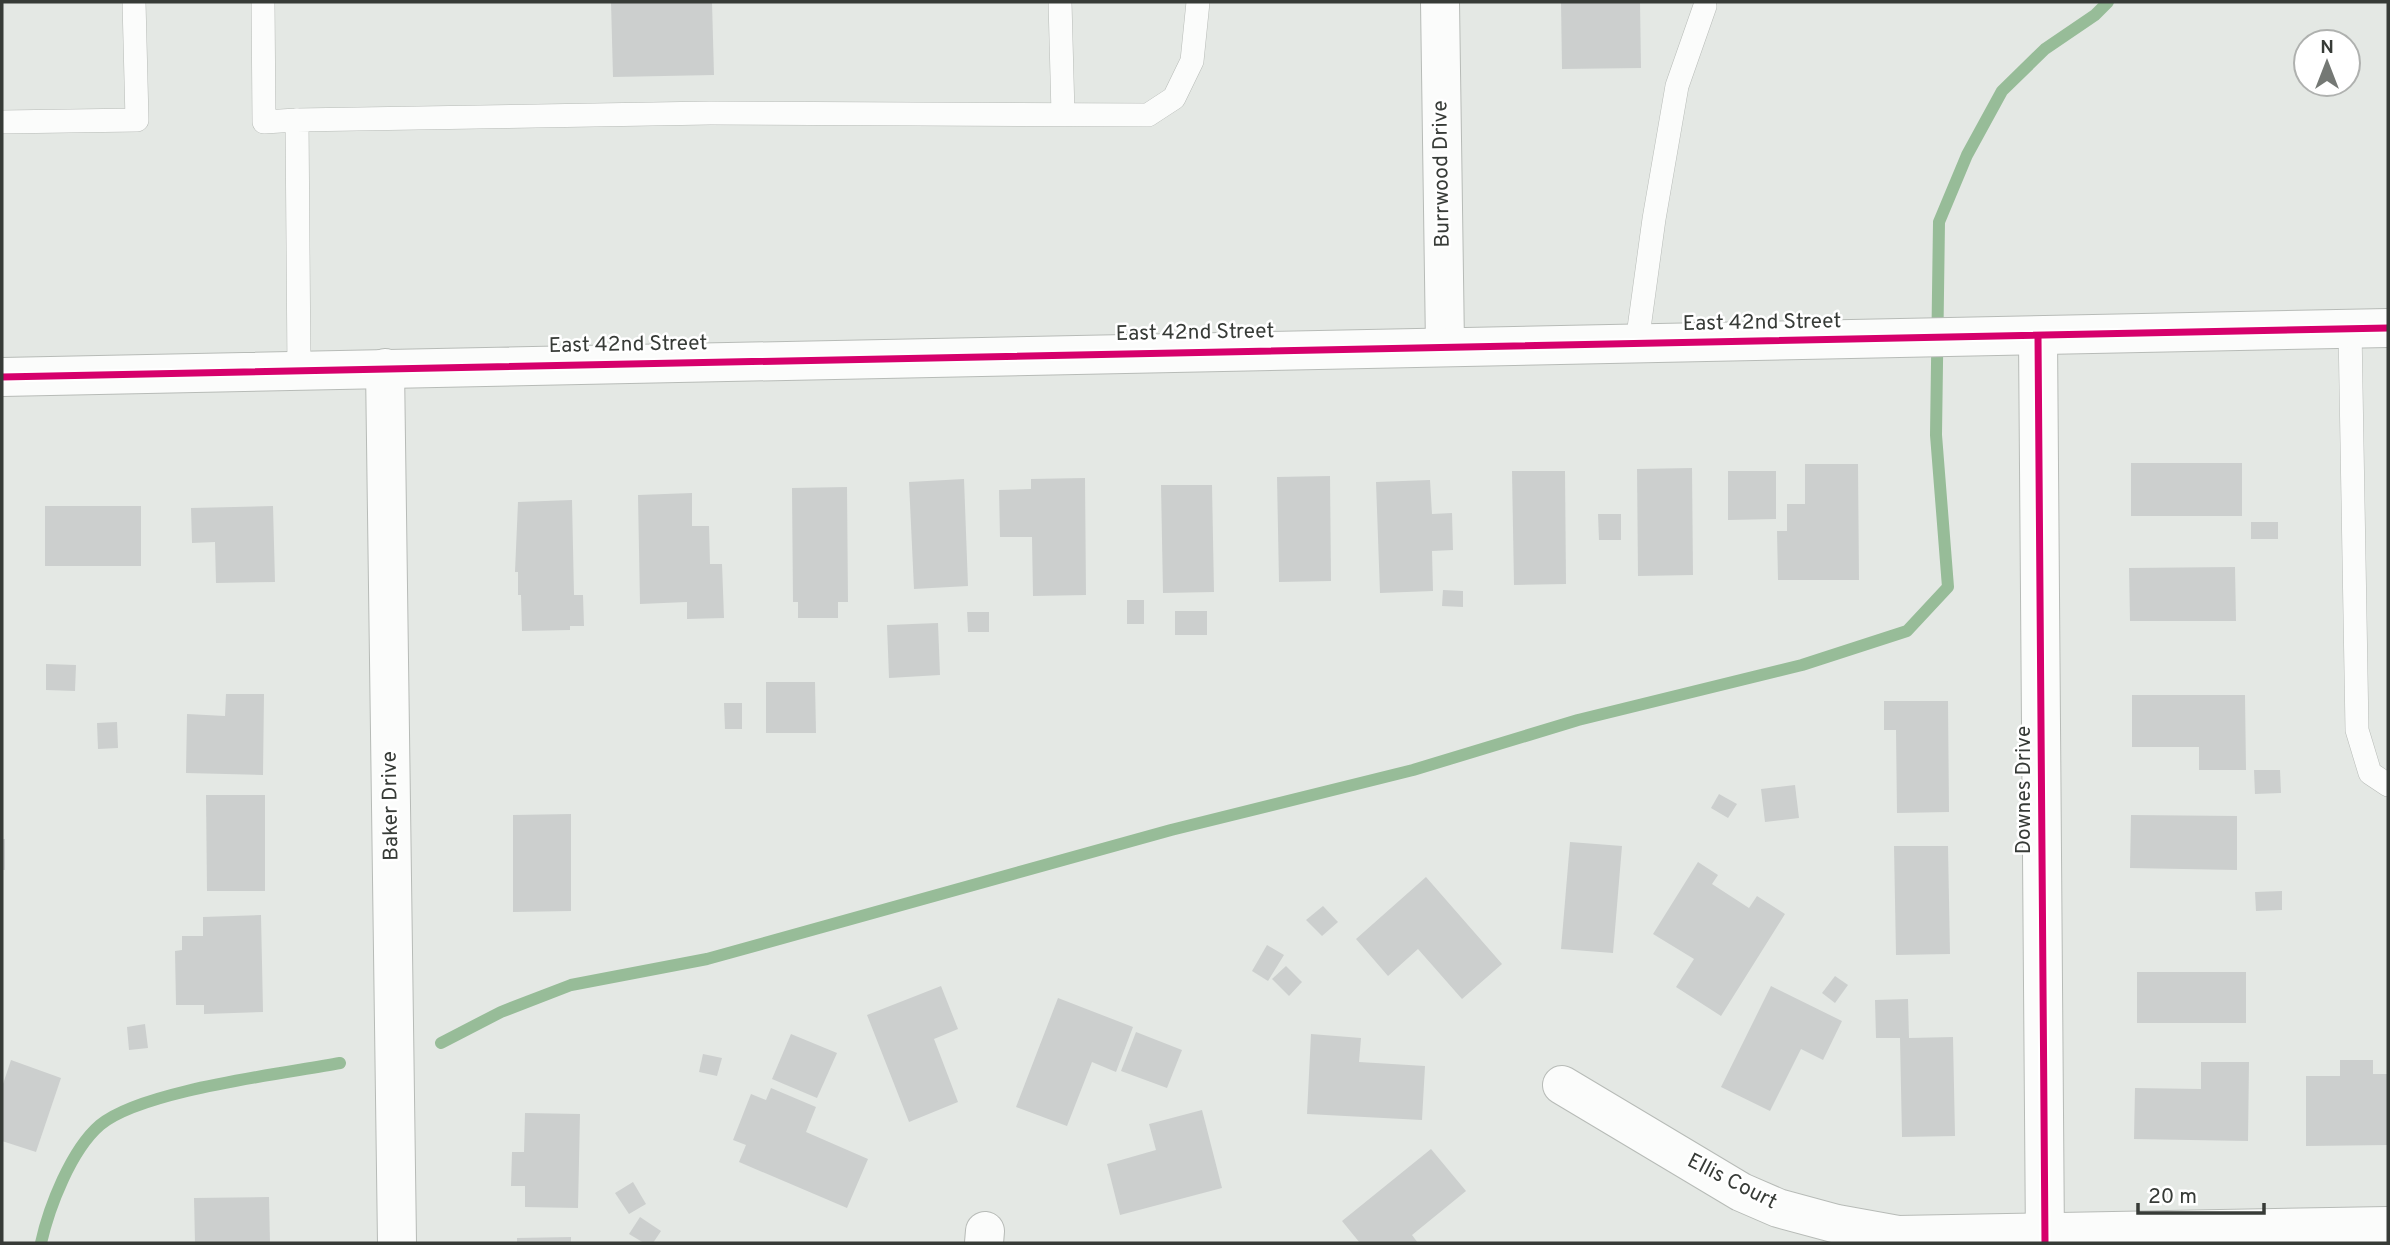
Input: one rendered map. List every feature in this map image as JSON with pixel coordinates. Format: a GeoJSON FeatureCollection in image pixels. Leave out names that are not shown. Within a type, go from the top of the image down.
{"type":"FeatureCollection","features":[{"type":"Feature","properties":{"kind":"street","name":"Burrwood Drive"},"geometry":{"type":"LineString","coordinates":[[1440,2],[1445,345]]}},
{"type":"Feature","properties":{"kind":"street","name":"East 42nd Street"},"geometry":{"type":"LineString","coordinates":[[2,377],[1445,345],[2388,328]]}},
{"type":"Feature","properties":{"kind":"street","name":"Downes Drive"},"geometry":{"type":"LineString","coordinates":[[2038,336],[2045,1238]]}},
{"type":"Feature","properties":{"kind":"street","name":"Baker Drive"},"geometry":{"type":"LineString","coordinates":[[385,368],[397,1243]]}},
{"type":"Feature","properties":{"kind":"street","name":"Ellis Court"},"geometry":{"type":"LineString","coordinates":[[1562,1085],[1741,1192],[1778,1208],[1838,1224],[1898,1235],[2045,1238],[2388,1226]]}},
{"type":"Feature","properties":{"kind":"lane"},"geometry":{"type":"LineString","coordinates":[[2,122],[137,120],[134,2]]}},
{"type":"Feature","properties":{"kind":"lane"},"geometry":{"type":"LineString","coordinates":[[263,2],[264,122],[710,113],[1148,115],[1174,98],[1192,61],[1198,2]]}},
{"type":"Feature","properties":{"kind":"lane"},"geometry":{"type":"LineString","coordinates":[[1060,2],[1063,114]]}},
{"type":"Feature","properties":{"kind":"lane"},"geometry":{"type":"LineString","coordinates":[[1637,343],[1654,219],[1678,86],[1705,6]]}},
{"type":"Feature","properties":{"kind":"lane"},"geometry":{"type":"LineString","coordinates":[[297,120],[299,370]]}},
{"type":"Feature","properties":{"kind":"lane"},"geometry":{"type":"LineString","coordinates":[[2350,328],[2357,730],[2370,773],[2388,785]]}},
{"type":"Feature","properties":{"kind":"building"},"geometry":{"type":"Polygon","coordinates":[[[611,2],[712,2],[714,75],[613,77],[611,2]]]}},
{"type":"Feature","properties":{"kind":"building"},"geometry":{"type":"Polygon","coordinates":[[[1561,2],[1640,2],[1641,68],[1562,69],[1561,2]]]}},
{"type":"Feature","properties":{"kind":"building"},"geometry":{"type":"Polygon","coordinates":[[[2131,463],[2242,463],[2242,516],[2131,516],[2131,463]]]}},
{"type":"Feature","properties":{"kind":"building"},"geometry":{"type":"Polygon","coordinates":[[[1805,464],[1858,464],[1859,580],[1778,580],[1777,531],[1787,531],[1787,504],[1805,504],[1805,464]]]}},
{"type":"Feature","properties":{"kind":"building"},"geometry":{"type":"Polygon","coordinates":[[[1692,468],[1693,575],[1638,576],[1637,469],[1692,468]]]}},
{"type":"Feature","properties":{"kind":"building"},"geometry":{"type":"Polygon","coordinates":[[[1512,471],[1565,471],[1566,584],[1514,585],[1512,471]]]}},
{"type":"Feature","properties":{"kind":"building"},"geometry":{"type":"Polygon","coordinates":[[[1728,471],[1776,471],[1776,519],[1728,520],[1728,471]]]}},
{"type":"Feature","properties":{"kind":"building"},"geometry":{"type":"Polygon","coordinates":[[[1330,476],[1331,581],[1279,582],[1277,477],[1330,476]]]}},
{"type":"Feature","properties":{"kind":"building"},"geometry":{"type":"Polygon","coordinates":[[[1085,478],[1086,595],[1033,596],[1032,537],[1000,537],[999,490],[1031,489],[1031,479],[1085,478]]]}},
{"type":"Feature","properties":{"kind":"building"},"geometry":{"type":"Polygon","coordinates":[[[964,479],[968,586],[914,589],[909,482],[964,479]]]}},
{"type":"Feature","properties":{"kind":"building"},"geometry":{"type":"Polygon","coordinates":[[[1430,480],[1432,514],[1452,513],[1453,550],[1432,551],[1433,591],[1380,593],[1376,482],[1430,480]]]}},
{"type":"Feature","properties":{"kind":"building"},"geometry":{"type":"Polygon","coordinates":[[[1161,485],[1212,485],[1214,592],[1163,593],[1161,485]]]}},
{"type":"Feature","properties":{"kind":"building"},"geometry":{"type":"Polygon","coordinates":[[[847,487],[848,602],[838,602],[838,618],[798,618],[798,602],[793,602],[792,488],[847,487]]]}},
{"type":"Feature","properties":{"kind":"building"},"geometry":{"type":"Polygon","coordinates":[[[692,493],[692,526],[709,526],[710,564],[722,564],[724,618],[687,619],[687,602],[640,604],[638,495],[692,493]]]}},
{"type":"Feature","properties":{"kind":"building"},"geometry":{"type":"Polygon","coordinates":[[[572,500],[574,595],[583,595],[584,626],[570,626],[570,630],[522,631],[521,595],[518,595],[518,572],[515,572],[518,502],[572,500]]]}},
{"type":"Feature","properties":{"kind":"building"},"geometry":{"type":"Polygon","coordinates":[[[45,506],[141,506],[141,566],[45,566],[45,506]]]}},
{"type":"Feature","properties":{"kind":"building"},"geometry":{"type":"Polygon","coordinates":[[[273,506],[275,582],[216,583],[215,542],[192,543],[191,508],[273,506]]]}},
{"type":"Feature","properties":{"kind":"building"},"geometry":{"type":"Polygon","coordinates":[[[1598,514],[1621,514],[1621,540],[1599,540],[1598,514]]]}},
{"type":"Feature","properties":{"kind":"building"},"geometry":{"type":"Polygon","coordinates":[[[2251,522],[2278,522],[2278,539],[2251,539],[2251,522]]]}},
{"type":"Feature","properties":{"kind":"building"},"geometry":{"type":"Polygon","coordinates":[[[2235,567],[2236,621],[2130,621],[2129,568],[2235,567]]]}},
{"type":"Feature","properties":{"kind":"building"},"geometry":{"type":"Polygon","coordinates":[[[1443,590],[1463,591],[1463,607],[1442,606],[1443,590]]]}},
{"type":"Feature","properties":{"kind":"building"},"geometry":{"type":"Polygon","coordinates":[[[1127,600],[1144,600],[1144,624],[1127,624],[1127,600]]]}},
{"type":"Feature","properties":{"kind":"building"},"geometry":{"type":"Polygon","coordinates":[[[1175,611],[1207,611],[1207,635],[1175,635],[1175,611]]]}},
{"type":"Feature","properties":{"kind":"building"},"geometry":{"type":"Polygon","coordinates":[[[967,612],[989,612],[989,632],[968,632],[967,612]]]}},
{"type":"Feature","properties":{"kind":"building"},"geometry":{"type":"Polygon","coordinates":[[[938,623],[940,675],[889,678],[887,625],[938,623]]]}},
{"type":"Feature","properties":{"kind":"building"},"geometry":{"type":"Polygon","coordinates":[[[46,664],[76,665],[75,691],[46,690],[46,664]]]}},
{"type":"Feature","properties":{"kind":"building"},"geometry":{"type":"Polygon","coordinates":[[[766,682],[815,682],[816,733],[766,733],[766,682]]]}},
{"type":"Feature","properties":{"kind":"building"},"geometry":{"type":"Polygon","coordinates":[[[226,694],[264,694],[263,775],[186,773],[187,714],[225,716],[226,694]]]}},
{"type":"Feature","properties":{"kind":"building"},"geometry":{"type":"Polygon","coordinates":[[[2132,695],[2245,695],[2246,770],[2199,770],[2199,747],[2132,747],[2132,695]]]}},
{"type":"Feature","properties":{"kind":"building"},"geometry":{"type":"Polygon","coordinates":[[[1884,701],[1948,701],[1949,812],[1897,813],[1896,730],[1884,730],[1884,701]]]}},
{"type":"Feature","properties":{"kind":"building"},"geometry":{"type":"Polygon","coordinates":[[[724,703],[742,703],[742,729],[725,729],[724,703]]]}},
{"type":"Feature","properties":{"kind":"building"},"geometry":{"type":"Polygon","coordinates":[[[117,722],[118,748],[98,749],[97,723],[117,722]]]}},
{"type":"Feature","properties":{"kind":"building"},"geometry":{"type":"Polygon","coordinates":[[[2254,770],[2280,770],[2281,793],[2255,794],[2254,770]]]}},
{"type":"Feature","properties":{"kind":"building"},"geometry":{"type":"Polygon","coordinates":[[[1795,785],[1799,818],[1765,822],[1761,789],[1795,785]]]}},
{"type":"Feature","properties":{"kind":"building"},"geometry":{"type":"Polygon","coordinates":[[[1719,794],[1737,804],[1728,818],[1711,808],[1719,794]]]}},
{"type":"Feature","properties":{"kind":"building"},"geometry":{"type":"Polygon","coordinates":[[[206,795],[265,795],[265,891],[207,891],[206,795]]]}},
{"type":"Feature","properties":{"kind":"building"},"geometry":{"type":"Polygon","coordinates":[[[571,814],[571,911],[513,912],[513,815],[571,814]]]}},
{"type":"Feature","properties":{"kind":"building"},"geometry":{"type":"Polygon","coordinates":[[[2131,815],[2237,816],[2237,870],[2130,868],[2131,815]]]}},
{"type":"Feature","properties":{"kind":"building"},"geometry":{"type":"Polygon","coordinates":[[[2,839],[5,839],[5,870],[2,870],[2,839]]]}},
{"type":"Feature","properties":{"kind":"building"},"geometry":{"type":"Polygon","coordinates":[[[1570,842],[1622,846],[1613,953],[1561,949],[1570,842]]]}},
{"type":"Feature","properties":{"kind":"building"},"geometry":{"type":"Polygon","coordinates":[[[1894,846],[1948,846],[1950,954],[1896,955],[1894,846]]]}},
{"type":"Feature","properties":{"kind":"building"},"geometry":{"type":"Polygon","coordinates":[[[1698,862],[1718,875],[1712,884],[1749,908],[1757,896],[1785,914],[1721,1016],[1676,987],[1694,959],[1653,934],[1698,862]]]}},
{"type":"Feature","properties":{"kind":"building"},"geometry":{"type":"Polygon","coordinates":[[[1426,877],[1502,964],[1462,999],[1418,949],[1388,976],[1356,939],[1426,877]]]}},
{"type":"Feature","properties":{"kind":"building"},"geometry":{"type":"Polygon","coordinates":[[[2282,891],[2282,910],[2256,911],[2255,892],[2282,891]]]}},
{"type":"Feature","properties":{"kind":"building"},"geometry":{"type":"Polygon","coordinates":[[[1323,906],[1338,922],[1322,936],[1306,920],[1323,906]]]}},
{"type":"Feature","properties":{"kind":"building"},"geometry":{"type":"Polygon","coordinates":[[[261,915],[263,1012],[204,1014],[204,1005],[176,1005],[175,951],[182,950],[182,936],[203,936],[203,917],[261,915]]]}},
{"type":"Feature","properties":{"kind":"building"},"geometry":{"type":"Polygon","coordinates":[[[1267,945],[1284,955],[1268,981],[1252,971],[1267,945]]]}},
{"type":"Feature","properties":{"kind":"building"},"geometry":{"type":"Polygon","coordinates":[[[1286,966],[1302,982],[1289,996],[1272,979],[1286,966]]]}},
{"type":"Feature","properties":{"kind":"building"},"geometry":{"type":"Polygon","coordinates":[[[2137,972],[2246,972],[2246,1023],[2137,1023],[2137,972]]]}},
{"type":"Feature","properties":{"kind":"building"},"geometry":{"type":"Polygon","coordinates":[[[1835,976],[1848,985],[1835,1003],[1822,993],[1835,976]]]}},
{"type":"Feature","properties":{"kind":"building"},"geometry":{"type":"Polygon","coordinates":[[[941,986],[958,1029],[934,1039],[958,1102],[909,1122],[867,1015],[941,986]]]}},
{"type":"Feature","properties":{"kind":"building"},"geometry":{"type":"Polygon","coordinates":[[[1771,986],[1842,1021],[1823,1060],[1801,1049],[1770,1111],[1721,1087],[1771,986]]]}},
{"type":"Feature","properties":{"kind":"building"},"geometry":{"type":"Polygon","coordinates":[[[1058,998],[1133,1027],[1116,1072],[1092,1062],[1067,1126],[1016,1107],[1058,998]]]}},
{"type":"Feature","properties":{"kind":"building"},"geometry":{"type":"Polygon","coordinates":[[[1908,999],[1909,1038],[1953,1037],[1955,1136],[1902,1137],[1900,1038],[1876,1038],[1875,1000],[1908,999]]]}},
{"type":"Feature","properties":{"kind":"building"},"geometry":{"type":"Polygon","coordinates":[[[145,1024],[148,1048],[129,1050],[127,1027],[145,1024]]]}},
{"type":"Feature","properties":{"kind":"building"},"geometry":{"type":"Polygon","coordinates":[[[1136,1032],[1182,1050],[1167,1088],[1121,1071],[1136,1032]]]}},
{"type":"Feature","properties":{"kind":"building"},"geometry":{"type":"Polygon","coordinates":[[[791,1034],[837,1053],[817,1098],[772,1079],[791,1034]]]}},
{"type":"Feature","properties":{"kind":"building"},"geometry":{"type":"Polygon","coordinates":[[[1311,1034],[1361,1038],[1359,1062],[1425,1066],[1422,1120],[1307,1114],[1311,1034]]]}},
{"type":"Feature","properties":{"kind":"building"},"geometry":{"type":"Polygon","coordinates":[[[703,1054],[722,1058],[717,1076],[699,1072],[703,1054]]]}},
{"type":"Feature","properties":{"kind":"building"},"geometry":{"type":"Polygon","coordinates":[[[11,1060],[61,1078],[36,1152],[2,1141],[2,1087],[11,1060]]]}},
{"type":"Feature","properties":{"kind":"building"},"geometry":{"type":"Polygon","coordinates":[[[2340,1060],[2373,1060],[2373,1074],[2388,1074],[2388,1145],[2306,1146],[2306,1076],[2340,1076],[2340,1060]]]}},
{"type":"Feature","properties":{"kind":"building"},"geometry":{"type":"Polygon","coordinates":[[[2201,1062],[2249,1062],[2248,1141],[2134,1139],[2135,1088],[2201,1089],[2201,1062]]]}},
{"type":"Feature","properties":{"kind":"building"},"geometry":{"type":"Polygon","coordinates":[[[771,1088],[816,1107],[806,1132],[868,1159],[847,1208],[739,1162],[746,1145],[733,1140],[751,1094],[766,1100],[771,1088]]]}},
{"type":"Feature","properties":{"kind":"building"},"geometry":{"type":"Polygon","coordinates":[[[1202,1110],[1222,1188],[1120,1215],[1107,1164],[1156,1150],[1149,1124],[1202,1110]]]}},
{"type":"Feature","properties":{"kind":"building"},"geometry":{"type":"Polygon","coordinates":[[[525,1113],[580,1114],[578,1208],[525,1207],[525,1186],[511,1186],[512,1152],[524,1152],[525,1113]]]}},
{"type":"Feature","properties":{"kind":"building"},"geometry":{"type":"Polygon","coordinates":[[[1431,1149],[1466,1191],[1412,1235],[1418,1243],[1360,1243],[1342,1221],[1431,1149]]]}},
{"type":"Feature","properties":{"kind":"building"},"geometry":{"type":"Polygon","coordinates":[[[633,1182],[646,1204],[629,1214],[615,1193],[633,1182]]]}},
{"type":"Feature","properties":{"kind":"building"},"geometry":{"type":"Polygon","coordinates":[[[269,1197],[270,1243],[195,1243],[194,1198],[269,1197]]]}},
{"type":"Feature","properties":{"kind":"building"},"geometry":{"type":"Polygon","coordinates":[[[640,1217],[661,1231],[653,1243],[644,1243],[629,1234],[640,1217]]]}},
{"type":"Feature","properties":{"kind":"building"},"geometry":{"type":"Polygon","coordinates":[[[571,1237],[571,1243],[517,1243],[517,1238],[571,1237]]]}},
{"type":"Feature","properties":{"kind":"waterway"},"geometry":{"type":"LineString","coordinates":[[441,1043],[501,1012],[571,985],[707,959],[1171,830],[1413,770],[1578,720],[1802,665],[1907,631],[1948,587],[1936,435],[1939,222],[1967,155],[2002,91],[2045,49],[2095,15],[2108,2]]}},
{"type":"Feature","properties":{"kind":"waterway"},"geometry":{"type":"LineString","coordinates":[[41,1243],[63,1180],[80,1149],[100,1125],[147,1102],[179,1093],[340,1063]]}},
{"type":"Feature","properties":{"kind":"cycle path"},"geometry":{"type":"LineString","coordinates":[[2,377],[2388,328]]}},
{"type":"Feature","properties":{"kind":"cycle path"},"geometry":{"type":"LineString","coordinates":[[2038,336],[2045,1243]]}}]}
